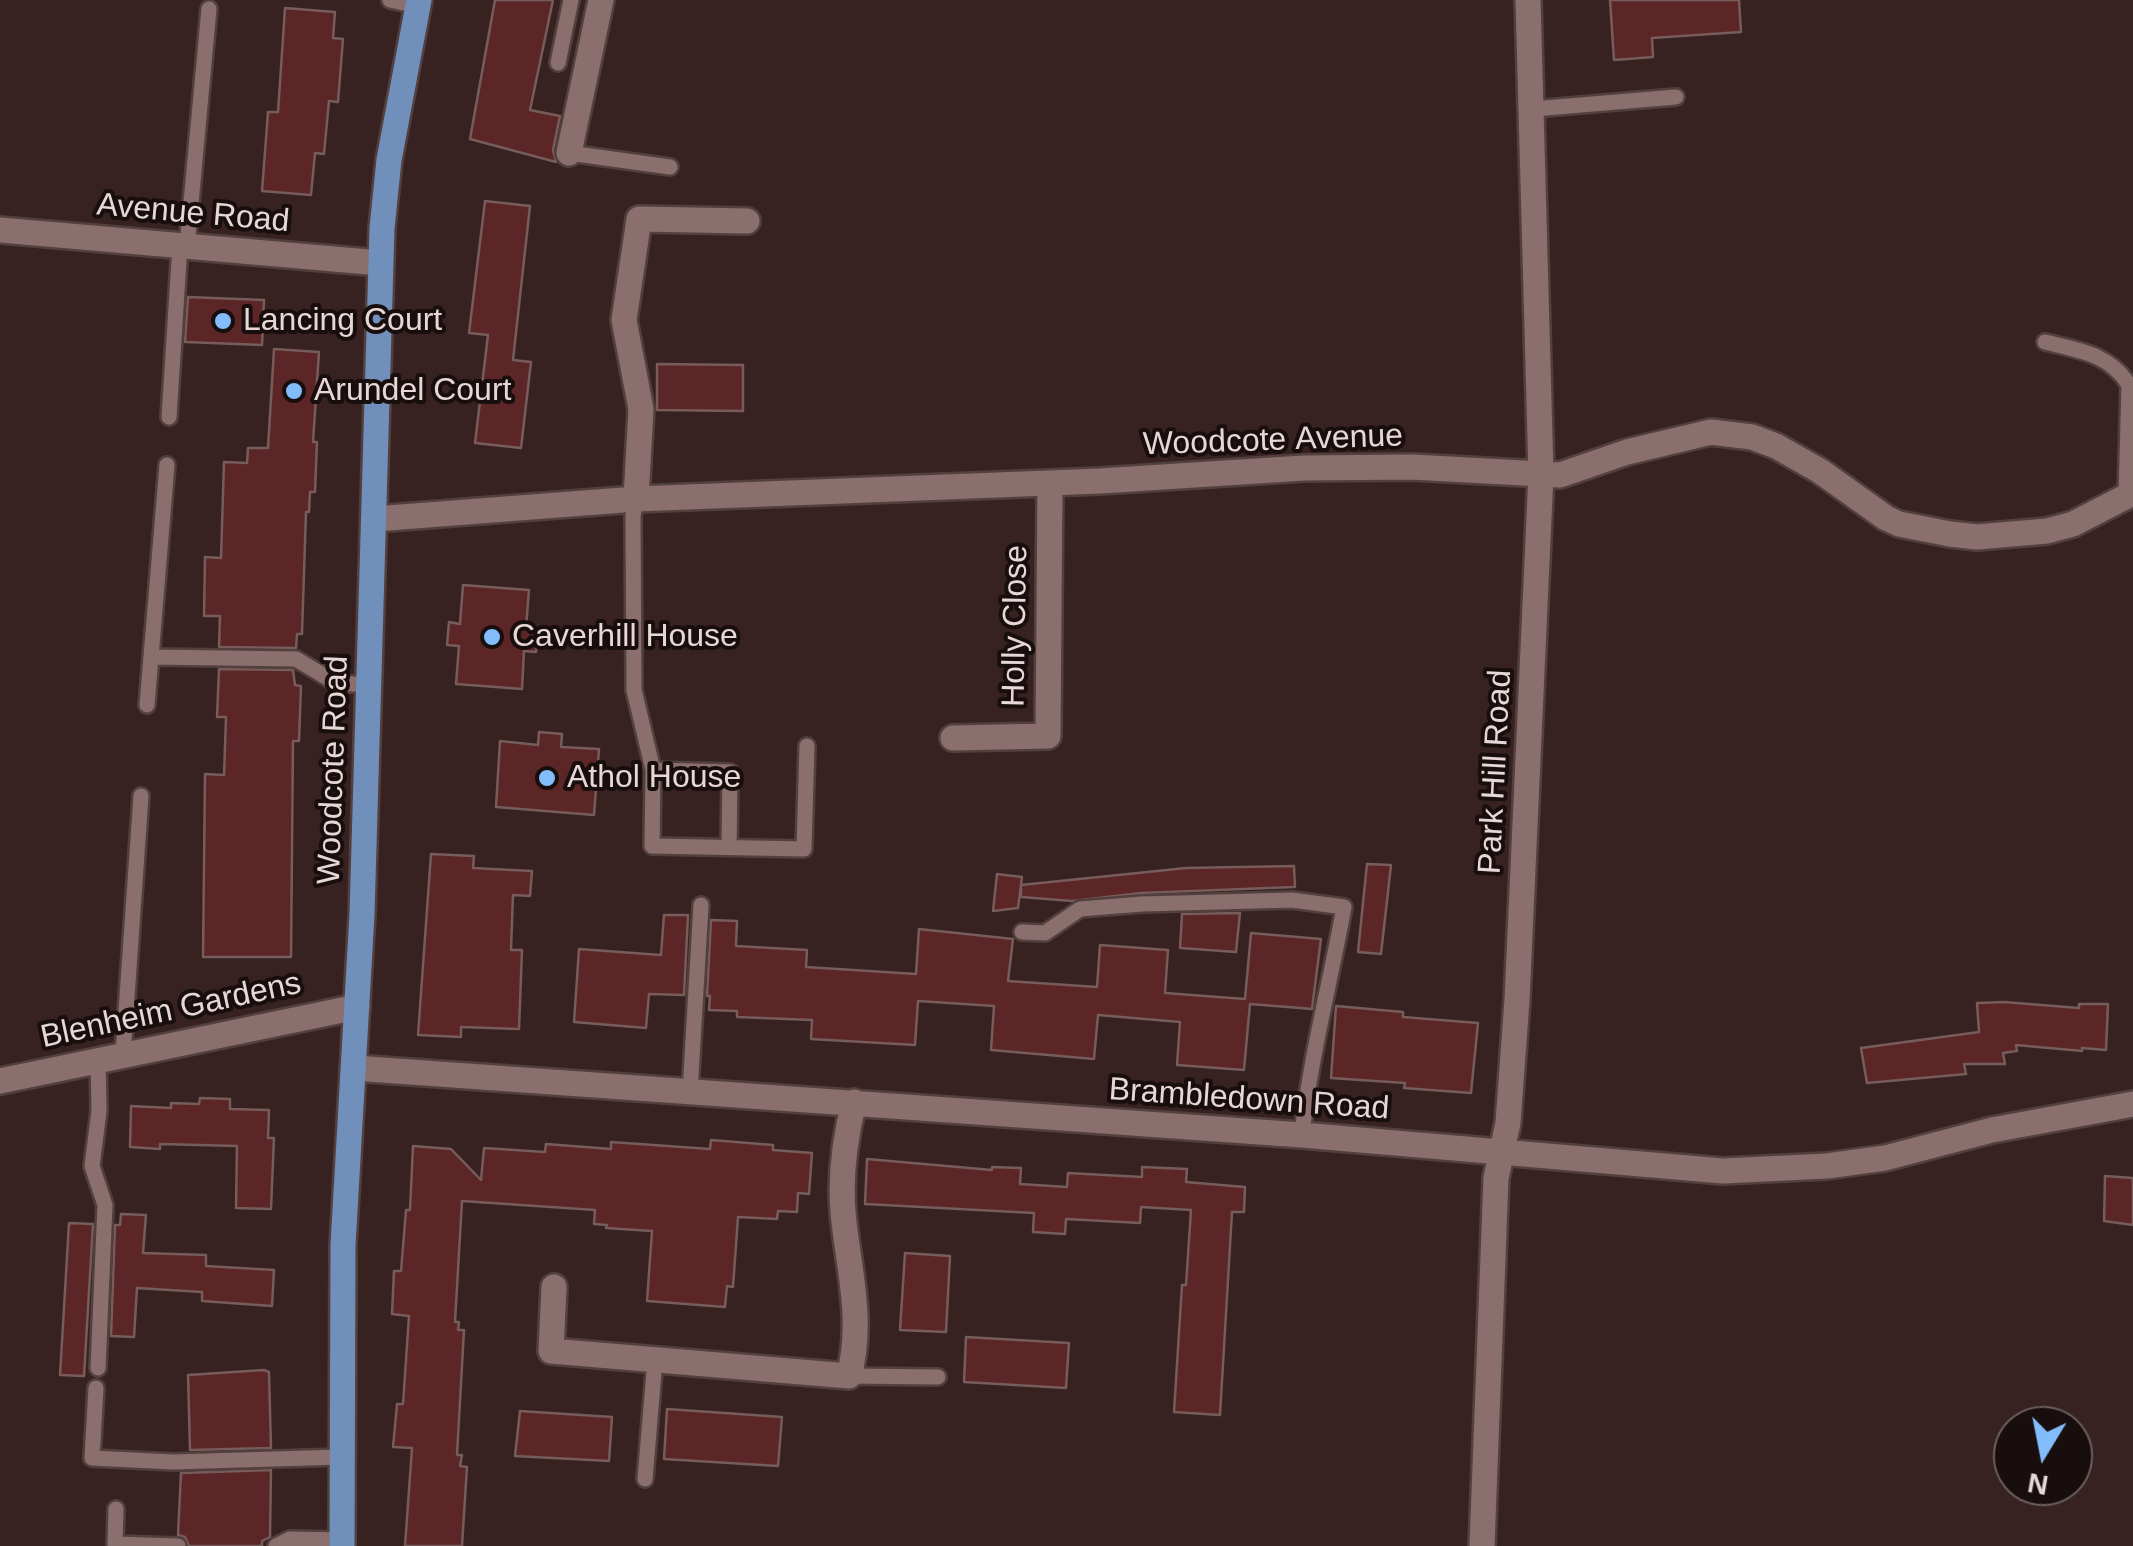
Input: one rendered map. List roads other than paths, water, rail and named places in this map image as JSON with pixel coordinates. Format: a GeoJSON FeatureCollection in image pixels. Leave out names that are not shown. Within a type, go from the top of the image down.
{"type":"FeatureCollection","features":[{"type":"Feature","properties":{"kind":"main road","name":"Woodcote Road"},"geometry":{"type":"LineString","coordinates":[[342,1543],[343,1245],[370,685],[380,263],[389,160],[418,3]]}},
{"type":"Feature","properties":{"kind":"street"},"geometry":{"type":"LineString","coordinates":[[569,153],[601,0]]}},
{"type":"Feature","properties":{"kind":"street","name":"Park Hill Road"},"geometry":{"type":"LineString","coordinates":[[1482,1546],[1496,1178],[1508,1123],[1542,474],[1528,0]]}},
{"type":"Feature","properties":{"kind":"street"},"geometry":{"type":"LineString","coordinates":[[636,499],[641,409],[624,320],[639,219],[747,221]]}},
{"type":"Feature","properties":{"kind":"street","name":"Avenue Road"},"geometry":{"type":"LineString","coordinates":[[0,230],[380,263]]}},
{"type":"Feature","properties":{"kind":"street","name":"Woodcote Avenue"},"geometry":{"type":"LineString","coordinates":[[374,518],[636,499],[1050,483],[1304,468],[1560,475],[1627,452],[1711,432],[1776,446],[1820,471],[1886,518],[1926,530],[1977,537],[2047,531],[2073,524],[2130,495]]}},
{"type":"Feature","properties":{"kind":"street","name":"Holly Close"},"geometry":{"type":"LineString","coordinates":[[953,738],[1048,736],[1050,483]]}},
{"type":"Feature","properties":{"kind":"street","name":"Blenheim Gardens"},"geometry":{"type":"LineString","coordinates":[[0,1082],[357,1007]]}},
{"type":"Feature","properties":{"kind":"street","name":"Brambledown Road"},"geometry":{"type":"LineString","coordinates":[[354,1068],[1302,1135],[1723,1170],[1827,1166],[1885,1158],[1992,1130],[2133,1104]]}},
{"type":"Feature","properties":{"kind":"street"},"geometry":{"type":"LineString","coordinates":[[554,1287],[551,1351],[849,1376],[857,1346],[842,1186],[845,1138],[854,1102]]}},
{"type":"Feature","properties":{"kind":"lane"},"geometry":{"type":"LineString","coordinates":[[390,0],[418,3]]}},
{"type":"Feature","properties":{"kind":"lane"},"geometry":{"type":"LineString","coordinates":[[558,63],[571,0]]}},
{"type":"Feature","properties":{"kind":"lane"},"geometry":{"type":"LineString","coordinates":[[169,417],[208,9]]}},
{"type":"Feature","properties":{"kind":"lane"},"geometry":{"type":"LineString","coordinates":[[1533,109],[1676,97]]}},
{"type":"Feature","properties":{"kind":"lane"},"geometry":{"type":"LineString","coordinates":[[569,153],[670,167]]}},
{"type":"Feature","properties":{"kind":"lane"},"geometry":{"type":"LineString","coordinates":[[2045,342],[2097,355],[2120,371],[2128,386],[2130,495]]}},
{"type":"Feature","properties":{"kind":"lane"},"geometry":{"type":"LineString","coordinates":[[146,705],[167,465]]}},
{"type":"Feature","properties":{"kind":"lane"},"geometry":{"type":"LineString","coordinates":[[636,499],[634,690],[653,770],[652,846],[804,849],[806,746]]}},
{"type":"Feature","properties":{"kind":"lane"},"geometry":{"type":"LineString","coordinates":[[151,657],[296,659],[336,683],[370,685]]}},
{"type":"Feature","properties":{"kind":"lane"},"geometry":{"type":"LineString","coordinates":[[653,770],[730,772],[728,847]]}},
{"type":"Feature","properties":{"kind":"lane"},"geometry":{"type":"LineString","coordinates":[[98,1368],[105,1204],[92,1166],[111,1056],[141,796]]}},
{"type":"Feature","properties":{"kind":"lane"},"geometry":{"type":"LineString","coordinates":[[1022,932],[1045,933],[1080,909],[1292,900],[1344,908],[1324,1018],[1309,1069],[1302,1135]]}},
{"type":"Feature","properties":{"kind":"lane"},"geometry":{"type":"LineString","coordinates":[[690,1092],[701,905]]}},
{"type":"Feature","properties":{"kind":"lane"},"geometry":{"type":"LineString","coordinates":[[645,1479],[655,1360]]}},
{"type":"Feature","properties":{"kind":"lane"},"geometry":{"type":"LineString","coordinates":[[849,1376],[938,1377]]}},
{"type":"Feature","properties":{"kind":"lane"},"geometry":{"type":"LineString","coordinates":[[96,1388],[92,1458],[172,1462],[341,1457]]}},
{"type":"Feature","properties":{"kind":"lane"},"geometry":{"type":"LineString","coordinates":[[116,1509],[115,1544],[178,1546]]}},
{"type":"Feature","properties":{"kind":"lane"},"geometry":{"type":"LineString","coordinates":[[276,1546],[290,1539],[342,1543]]}},
{"type":"Feature","properties":{"kind":"place","name":"Lancing Court"},"geometry":{"type":"Point","coordinates":[223,321]}},
{"type":"Feature","properties":{"kind":"place","name":"Arundel Court"},"geometry":{"type":"Point","coordinates":[294,391]}},
{"type":"Feature","properties":{"kind":"place","name":"Caverhill House"},"geometry":{"type":"Point","coordinates":[492,637]}},
{"type":"Feature","properties":{"kind":"place","name":"Athol House"},"geometry":{"type":"Point","coordinates":[547,778]}}]}
